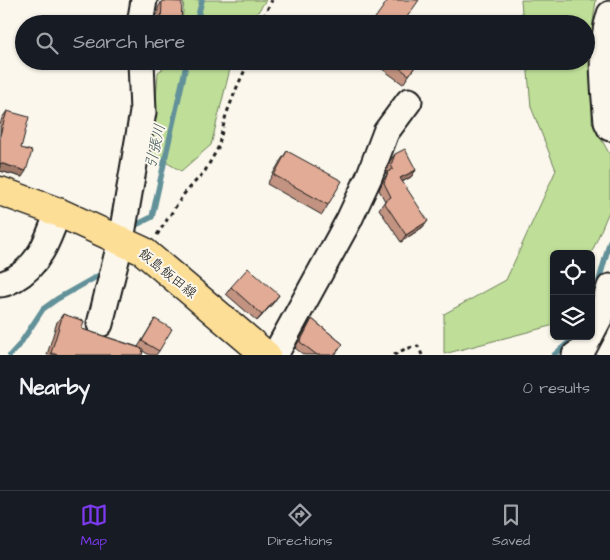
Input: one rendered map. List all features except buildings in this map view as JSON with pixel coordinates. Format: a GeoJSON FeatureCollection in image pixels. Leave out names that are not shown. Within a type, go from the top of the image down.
{"type":"FeatureCollection","features":[{"type":"Feature","properties":{"kind":"main road","name":"飯島飯田線"},"geometry":{"type":"LineString","coordinates":[[0,191],[58,212],[132,245],[266,355]]}},
{"type":"Feature","properties":{"kind":"street"},"geometry":{"type":"LineString","coordinates":[[140,15],[144,0]]}},
{"type":"Feature","properties":{"kind":"street"},"geometry":{"type":"LineString","coordinates":[[610,14],[606,28],[603,74],[607,122],[610,128]]}},
{"type":"Feature","properties":{"kind":"street"},"geometry":{"type":"LineString","coordinates":[[100,324],[132,245],[143,112],[142,70]]}},
{"type":"Feature","properties":{"kind":"street"},"geometry":{"type":"LineString","coordinates":[[275,355],[349,220],[369,177],[386,132],[409,102]]}},
{"type":"Feature","properties":{"kind":"street"},"geometry":{"type":"LineString","coordinates":[[0,284],[5,284],[26,273],[45,248],[58,212]]}},
{"type":"Feature","properties":{"kind":"street"},"geometry":{"type":"LineString","coordinates":[[595,326],[610,287]]}},
{"type":"Feature","properties":{"kind":"street"},"geometry":{"type":"LineString","coordinates":[[575,355],[582,351],[588,340]]}},
{"type":"Feature","properties":{"kind":"path"},"geometry":{"type":"LineString","coordinates":[[264,15],[272,0]]}},
{"type":"Feature","properties":{"kind":"path"},"geometry":{"type":"LineString","coordinates":[[132,245],[159,232],[184,194],[205,170],[218,148],[226,115],[245,70]]}},
{"type":"Feature","properties":{"kind":"path"},"geometry":{"type":"LineString","coordinates":[[394,355],[405,349],[418,346],[422,355]]}},
{"type":"Feature","properties":{"kind":"green space"},"geometry":{"type":"Polygon","coordinates":[[[184,0],[266,0],[256,15],[183,15],[184,0]]]}},
{"type":"Feature","properties":{"kind":"green space"},"geometry":{"type":"Polygon","coordinates":[[[521,0],[596,0],[594,15],[522,15],[521,0]]]}},
{"type":"Feature","properties":{"kind":"green space"},"geometry":{"type":"Polygon","coordinates":[[[161,70],[230,70],[211,145],[181,171],[152,154],[158,72],[161,70]]]}},
{"type":"Feature","properties":{"kind":"green space"},"geometry":{"type":"Polygon","coordinates":[[[528,70],[593,70],[592,122],[610,155],[610,209],[593,250],[550,250],[550,326],[444,354],[444,314],[506,280],[556,170],[531,107],[528,70]]]}},
{"type":"Feature","properties":{"kind":"waterway","name":"引張川"},"geometry":{"type":"LineString","coordinates":[[198,15],[202,0]]}},
{"type":"Feature","properties":{"kind":"waterway","name":"引張川"},"geometry":{"type":"LineString","coordinates":[[134,226],[152,217],[185,70]]}},
{"type":"Feature","properties":{"kind":"waterway"},"geometry":{"type":"LineString","coordinates":[[595,295],[610,241]]}},
{"type":"Feature","properties":{"kind":"waterway","name":"引張川"},"geometry":{"type":"LineString","coordinates":[[10,355],[20,344],[43,309],[103,273],[103,271]]}},
{"type":"Feature","properties":{"kind":"waterway"},"geometry":{"type":"LineString","coordinates":[[554,355],[571,340]]}}]}
